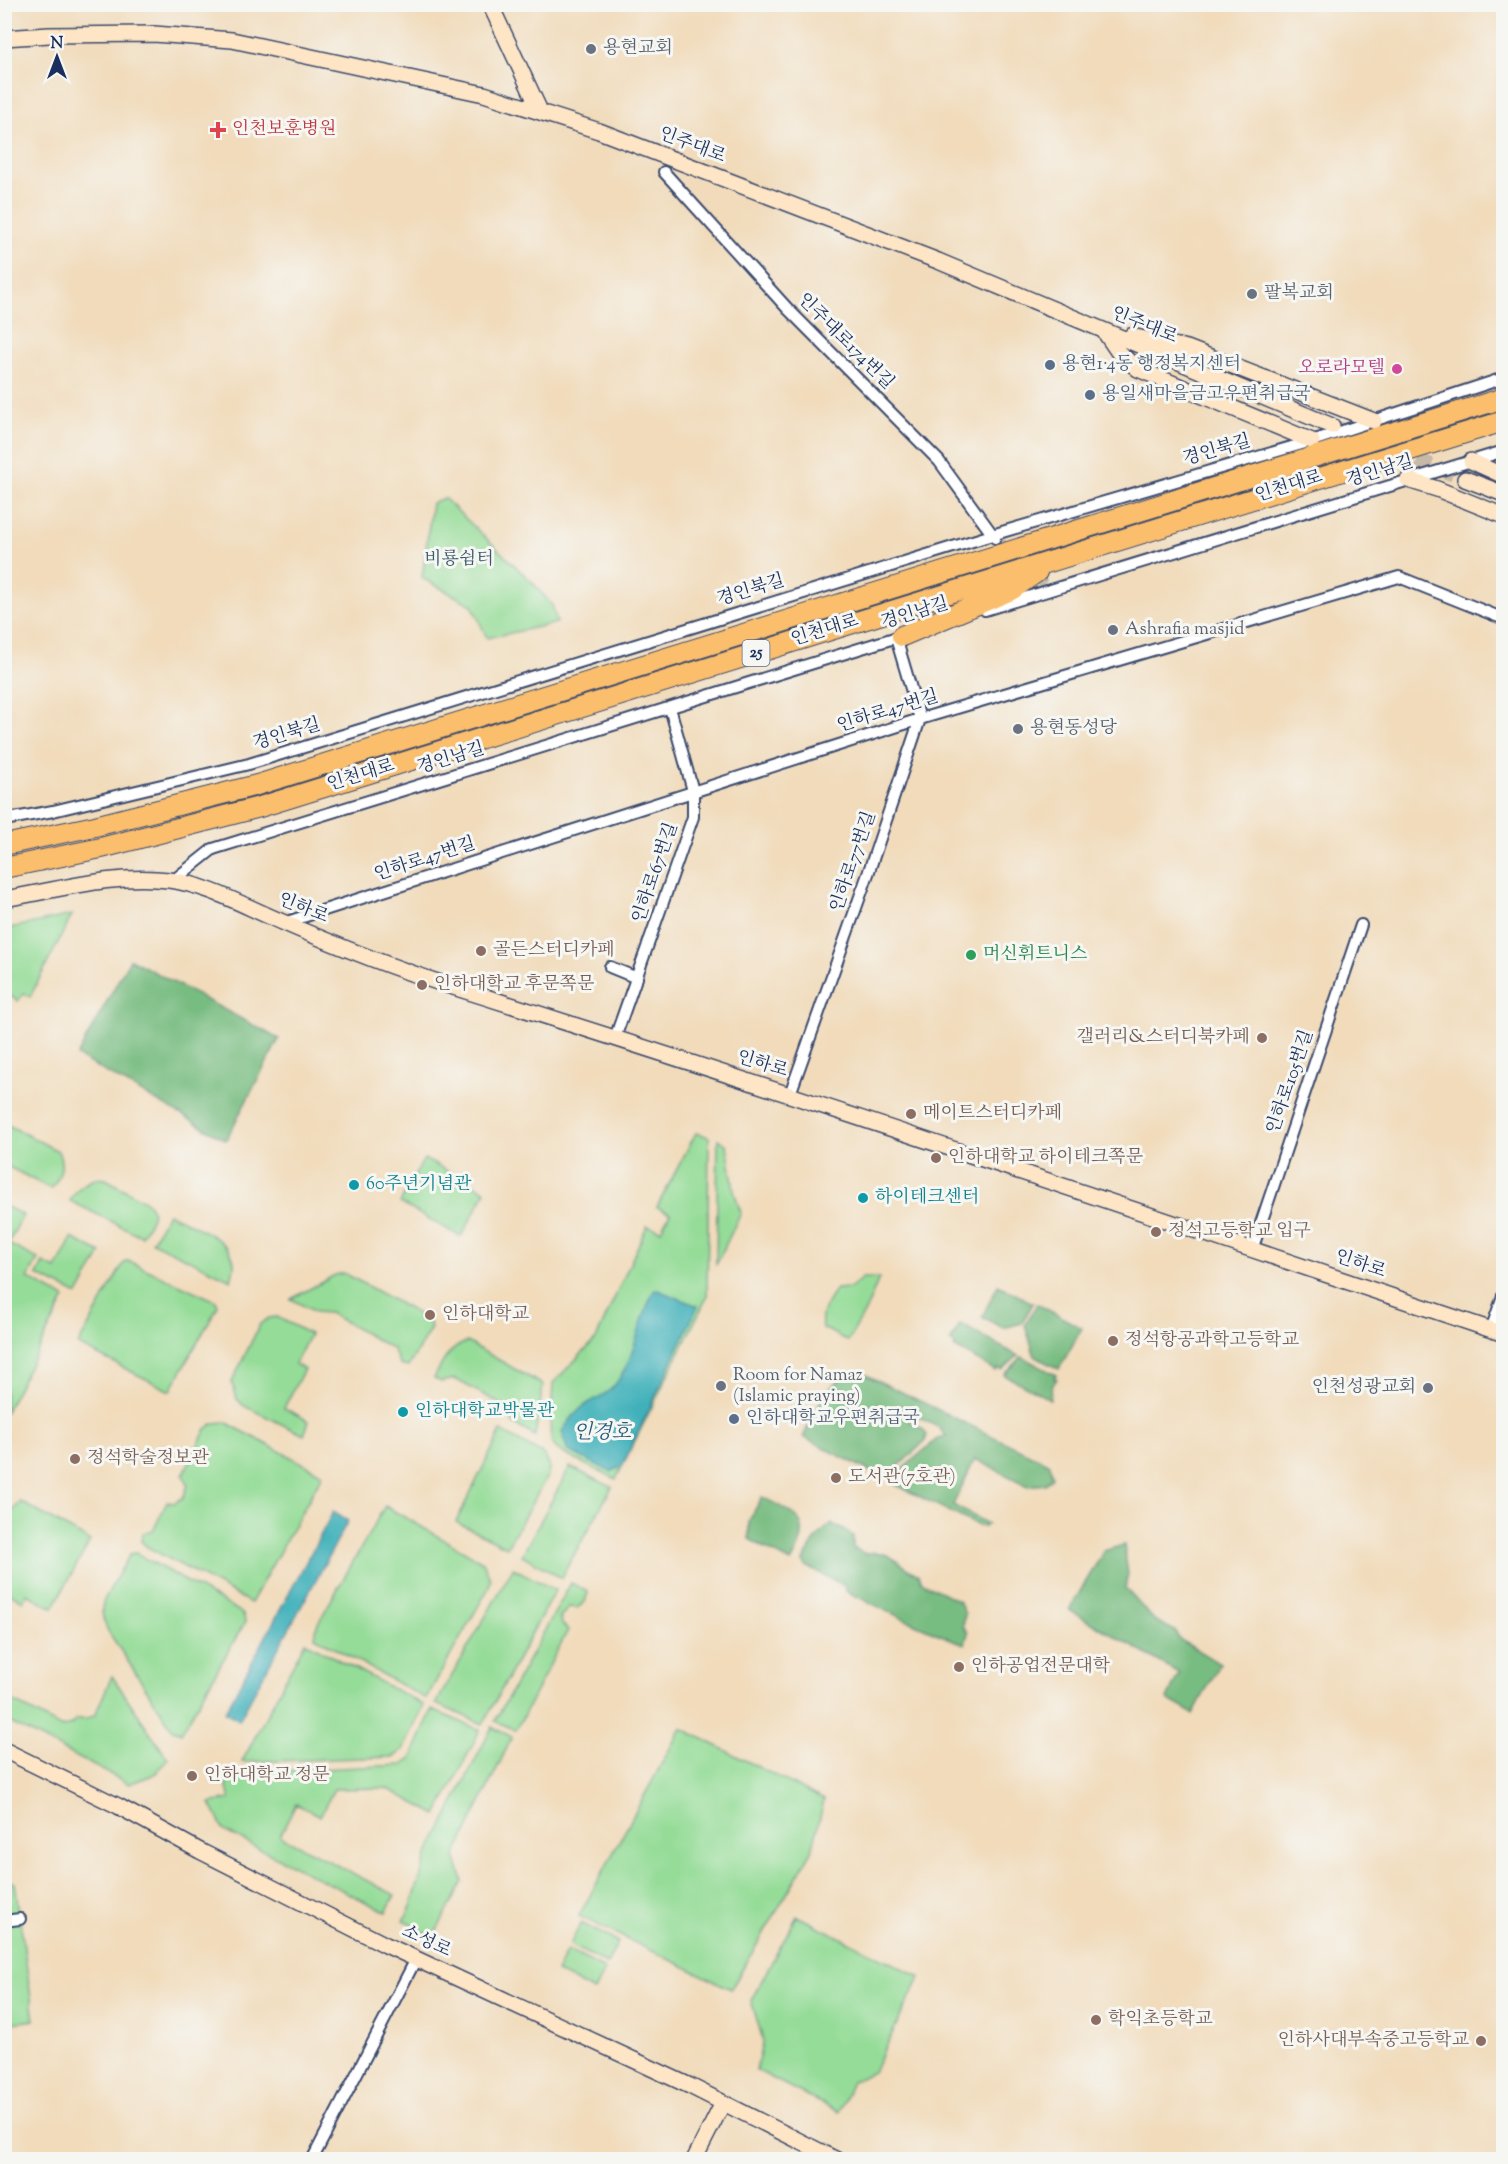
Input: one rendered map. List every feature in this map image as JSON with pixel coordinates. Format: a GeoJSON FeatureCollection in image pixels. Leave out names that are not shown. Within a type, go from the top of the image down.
{"type":"FeatureCollection","features":[{"type":"Feature","properties":{"kind":"highway","name":"인천대로"},"geometry":{"type":"LineString","coordinates":[[4,845],[95,826],[257,785],[1503,398]]}},
{"type":"Feature","properties":{"kind":"highway","name":"인천대로"},"geometry":{"type":"LineString","coordinates":[[4,868],[101,848],[260,807],[1503,420]]}},
{"type":"Feature","properties":{"kind":"highway"},"geometry":{"type":"LineString","coordinates":[[899,637],[1011,590],[1055,560]]}},
{"type":"Feature","properties":{"kind":"main road"},"geometry":{"type":"LineString","coordinates":[[490,4],[540,111]]}},
{"type":"Feature","properties":{"kind":"main road","name":"인주대로"},"geometry":{"type":"LineString","coordinates":[[4,38],[154,34],[232,40],[484,94],[540,111],[649,150],[938,261],[1332,426]]}},
{"type":"Feature","properties":{"kind":"main road"},"geometry":{"type":"LineString","coordinates":[[1104,331],[1187,348],[1374,421]]}},
{"type":"Feature","properties":{"kind":"main road"},"geometry":{"type":"LineString","coordinates":[[1104,331],[1119,352],[1138,369],[1312,441]]}},
{"type":"Feature","properties":{"kind":"main road"},"geometry":{"type":"LineString","coordinates":[[1471,461],[1503,476]]}},
{"type":"Feature","properties":{"kind":"main road"},"geometry":{"type":"LineString","coordinates":[[1466,479],[1503,494]]}},
{"type":"Feature","properties":{"kind":"main road"},"geometry":{"type":"LineString","coordinates":[[1408,480],[1437,489],[1503,516]]}},
{"type":"Feature","properties":{"kind":"main road","name":"인하로"},"geometry":{"type":"LineString","coordinates":[[4,899],[108,880],[144,878],[174,880],[215,893],[284,923],[427,979],[790,1094],[1497,1332]]}},
{"type":"Feature","properties":{"kind":"main road","name":"소성로"},"geometry":{"type":"LineString","coordinates":[[4,1750],[416,1959],[723,2103],[837,2160]]}},
{"type":"Feature","properties":{"kind":"main road"},"geometry":{"type":"LineString","coordinates":[[694,2160],[723,2103]]}},
{"type":"Feature","properties":{"kind":"street","name":"인주대로174번길"},"geometry":{"type":"LineString","coordinates":[[649,150],[664,172],[792,313],[939,461],[994,537]]}},
{"type":"Feature","properties":{"kind":"street"},"geometry":{"type":"LineString","coordinates":[[664,172],[665,166],[675,160]]}},
{"type":"Feature","properties":{"kind":"street","name":"경인북길"},"geometry":{"type":"LineString","coordinates":[[4,820],[249,764],[1312,441],[1503,378]]}},
{"type":"Feature","properties":{"kind":"street","name":"경인남길"},"geometry":{"type":"LineString","coordinates":[[174,880],[213,849],[1503,451]]}},
{"type":"Feature","properties":{"kind":"street","name":"인하로47번길"},"geometry":{"type":"LineString","coordinates":[[284,923],[920,719],[1399,577],[1503,619]]}},
{"type":"Feature","properties":{"kind":"street"},"geometry":{"type":"LineString","coordinates":[[899,637],[920,719]]}},
{"type":"Feature","properties":{"kind":"street","name":"인하로67번길"},"geometry":{"type":"LineString","coordinates":[[615,1038],[693,817],[693,791],[670,708]]}},
{"type":"Feature","properties":{"kind":"street","name":"인하로77번길"},"geometry":{"type":"LineString","coordinates":[[790,1094],[920,719]]}},
{"type":"Feature","properties":{"kind":"street","name":"인하로105번길"},"geometry":{"type":"LineString","coordinates":[[1252,1250],[1361,926]]}},
{"type":"Feature","properties":{"kind":"street"},"geometry":{"type":"LineString","coordinates":[[610,968],[637,978]]}},
{"type":"Feature","properties":{"kind":"street"},"geometry":{"type":"LineString","coordinates":[[1497,1332],[1503,1293]]}},
{"type":"Feature","properties":{"kind":"street"},"geometry":{"type":"LineString","coordinates":[[4,1921],[20,1919]]}},
{"type":"Feature","properties":{"kind":"street"},"geometry":{"type":"LineString","coordinates":[[312,2160],[416,1959]]}},
{"type":"Feature","properties":{"kind":"green space","name":"비룡쉼터"},"geometry":{"type":"Polygon","coordinates":[[[444,498],[534,584],[552,605],[557,623],[487,638],[472,605],[422,578],[432,503],[444,498]]]}},
{"type":"Feature","properties":{"kind":"green space"},"geometry":{"type":"Polygon","coordinates":[[[72,915],[30,997],[24,993],[18,1001],[5,993],[5,929],[72,915]]]}},
{"type":"Feature","properties":{"kind":"green space"},"geometry":{"type":"Polygon","coordinates":[[[130,959],[279,1039],[226,1140],[77,1056],[130,959]]]}},
{"type":"Feature","properties":{"kind":"green space"},"geometry":{"type":"Polygon","coordinates":[[[4,1123],[58,1151],[61,1162],[60,1171],[51,1189],[5,1165],[4,1123]]]}},
{"type":"Feature","properties":{"kind":"green space"},"geometry":{"type":"Polygon","coordinates":[[[696,1133],[709,1137],[707,1297],[616,1479],[573,1458],[553,1445],[550,1424],[553,1383],[596,1339],[647,1226],[661,1230],[670,1213],[657,1207],[696,1133]]]}},
{"type":"Feature","properties":{"kind":"green space"},"geometry":{"type":"Polygon","coordinates":[[[718,1139],[727,1145],[734,1191],[741,1213],[716,1265],[718,1139]]]}},
{"type":"Feature","properties":{"kind":"green space"},"geometry":{"type":"Polygon","coordinates":[[[424,1159],[486,1191],[461,1237],[400,1203],[424,1159]]]}},
{"type":"Feature","properties":{"kind":"green space"},"geometry":{"type":"Polygon","coordinates":[[[96,1178],[106,1179],[148,1203],[153,1212],[141,1236],[70,1201],[80,1187],[96,1178]]]}},
{"type":"Feature","properties":{"kind":"green space"},"geometry":{"type":"Polygon","coordinates":[[[5,1206],[23,1215],[8,1244],[38,1259],[28,1278],[65,1298],[5,1413],[5,1206]]]}},
{"type":"Feature","properties":{"kind":"green space"},"geometry":{"type":"Polygon","coordinates":[[[168,1213],[208,1233],[226,1247],[232,1256],[234,1265],[231,1280],[152,1242],[168,1213]]]}},
{"type":"Feature","properties":{"kind":"green space"},"geometry":{"type":"Polygon","coordinates":[[[72,1238],[101,1253],[78,1295],[37,1275],[43,1263],[56,1269],[72,1238]]]}},
{"type":"Feature","properties":{"kind":"green space"},"geometry":{"type":"Polygon","coordinates":[[[128,1261],[216,1301],[218,1306],[170,1391],[78,1345],[123,1264],[128,1261]]]}},
{"type":"Feature","properties":{"kind":"green space"},"geometry":{"type":"Polygon","coordinates":[[[344,1273],[424,1317],[430,1323],[431,1328],[408,1367],[400,1365],[393,1349],[329,1313],[315,1312],[291,1299],[335,1275],[344,1273]]]}},
{"type":"Feature","properties":{"kind":"green space"},"geometry":{"type":"Polygon","coordinates":[[[862,1278],[879,1278],[867,1308],[848,1341],[823,1328],[823,1312],[836,1289],[851,1288],[862,1278]]]}},
{"type":"Feature","properties":{"kind":"green space"},"geometry":{"type":"Polygon","coordinates":[[[998,1285],[1033,1303],[1022,1323],[1003,1328],[982,1317],[998,1285]]]}},
{"type":"Feature","properties":{"kind":"green space"},"geometry":{"type":"Polygon","coordinates":[[[1037,1304],[1082,1328],[1059,1369],[1035,1357],[1025,1325],[1037,1304]]]}},
{"type":"Feature","properties":{"kind":"green space"},"geometry":{"type":"Polygon","coordinates":[[[277,1317],[310,1334],[295,1364],[304,1369],[284,1408],[309,1421],[304,1435],[244,1406],[237,1399],[232,1382],[260,1324],[269,1318],[277,1317]]]}},
{"type":"Feature","properties":{"kind":"green space"},"geometry":{"type":"Polygon","coordinates":[[[960,1324],[1018,1356],[1002,1370],[998,1368],[996,1371],[954,1347],[956,1345],[950,1342],[960,1324]]]}},
{"type":"Feature","properties":{"kind":"green space"},"geometry":{"type":"Polygon","coordinates":[[[467,1342],[543,1385],[535,1436],[512,1423],[510,1409],[455,1379],[441,1382],[434,1378],[451,1352],[467,1342]]]}},
{"type":"Feature","properties":{"kind":"green space"},"geometry":{"type":"Polygon","coordinates":[[[1022,1357],[1056,1375],[1054,1378],[1057,1379],[1052,1386],[1050,1399],[1004,1375],[1022,1357]]]}},
{"type":"Feature","properties":{"kind":"green space"},"geometry":{"type":"Polygon","coordinates":[[[860,1372],[1050,1464],[1052,1477],[1045,1484],[1028,1486],[975,1459],[953,1505],[988,1524],[983,1527],[892,1483],[892,1478],[936,1440],[946,1436],[938,1427],[897,1406],[891,1410],[923,1429],[927,1435],[925,1441],[885,1479],[803,1437],[818,1406],[830,1388],[848,1375],[860,1372]]]}},
{"type":"Feature","properties":{"kind":"green space"},"geometry":{"type":"Polygon","coordinates":[[[225,1422],[323,1474],[251,1603],[147,1547],[141,1541],[143,1533],[153,1531],[167,1502],[174,1503],[183,1498],[188,1485],[183,1475],[206,1429],[214,1423],[225,1422]]]}},
{"type":"Feature","properties":{"kind":"green space"},"geometry":{"type":"Polygon","coordinates":[[[501,1431],[544,1455],[550,1466],[548,1475],[507,1547],[456,1522],[501,1431]]]}},
{"type":"Feature","properties":{"kind":"green space"},"geometry":{"type":"Polygon","coordinates":[[[570,1467],[612,1487],[561,1578],[522,1555],[570,1467]]]}},
{"type":"Feature","properties":{"kind":"green space"},"geometry":{"type":"Polygon","coordinates":[[[762,1497],[785,1508],[799,1520],[802,1537],[791,1562],[749,1539],[749,1521],[762,1497]]]}},
{"type":"Feature","properties":{"kind":"green space"},"geometry":{"type":"Polygon","coordinates":[[[21,1502],[90,1541],[53,1608],[27,1594],[23,1601],[5,1590],[5,1515],[21,1502]]]}},
{"type":"Feature","properties":{"kind":"green space"},"geometry":{"type":"Polygon","coordinates":[[[385,1506],[483,1562],[491,1580],[426,1699],[315,1637],[317,1625],[385,1506]]]}},
{"type":"Feature","properties":{"kind":"green space"},"geometry":{"type":"Polygon","coordinates":[[[831,1524],[853,1536],[853,1548],[866,1554],[888,1555],[919,1575],[922,1582],[959,1601],[965,1614],[963,1626],[968,1633],[965,1644],[920,1626],[846,1591],[845,1586],[806,1566],[803,1562],[811,1546],[831,1524]]]}},
{"type":"Feature","properties":{"kind":"green space"},"geometry":{"type":"Polygon","coordinates":[[[1124,1545],[1128,1575],[1125,1588],[1154,1620],[1175,1631],[1179,1639],[1220,1664],[1193,1714],[1167,1699],[1179,1673],[1069,1610],[1104,1551],[1124,1545]]]}},
{"type":"Feature","properties":{"kind":"green space"},"geometry":{"type":"Polygon","coordinates":[[[136,1553],[244,1616],[245,1622],[181,1733],[173,1730],[108,1631],[103,1619],[104,1600],[130,1554],[136,1553]]]}},
{"type":"Feature","properties":{"kind":"green space"},"geometry":{"type":"Polygon","coordinates":[[[513,1568],[555,1590],[483,1724],[436,1704],[513,1568]]]}},
{"type":"Feature","properties":{"kind":"green space"},"geometry":{"type":"Polygon","coordinates":[[[571,1583],[588,1592],[585,1602],[577,1608],[569,1607],[560,1618],[568,1630],[516,1730],[495,1721],[571,1583]]]}},
{"type":"Feature","properties":{"kind":"green space"},"geometry":{"type":"Polygon","coordinates":[[[305,1642],[424,1705],[403,1750],[393,1757],[242,1762],[305,1642]]]}},
{"type":"Feature","properties":{"kind":"green space"},"geometry":{"type":"Polygon","coordinates":[[[112,1676],[168,1759],[155,1774],[129,1784],[5,1720],[5,1697],[62,1728],[71,1725],[76,1719],[86,1719],[95,1715],[112,1676]]]}},
{"type":"Feature","properties":{"kind":"green space"},"geometry":{"type":"Polygon","coordinates":[[[432,1710],[480,1730],[437,1815],[386,1788],[334,1789],[320,1816],[296,1804],[280,1836],[395,1895],[386,1912],[224,1831],[210,1803],[230,1799],[226,1784],[235,1773],[403,1765],[411,1759],[432,1710]]]}},
{"type":"Feature","properties":{"kind":"green space"},"geometry":{"type":"Polygon","coordinates":[[[492,1727],[512,1737],[455,1856],[463,1882],[433,1937],[404,1921],[412,1904],[427,1856],[492,1727]]]}},
{"type":"Feature","properties":{"kind":"green space"},"geometry":{"type":"Polygon","coordinates":[[[681,1728],[824,1800],[812,1851],[731,1989],[579,1916],[681,1728]]]}},
{"type":"Feature","properties":{"kind":"green space"},"geometry":{"type":"Polygon","coordinates":[[[4,1880],[15,1883],[34,2020],[5,2024],[4,1880]]]}},
{"type":"Feature","properties":{"kind":"green space"},"geometry":{"type":"Polygon","coordinates":[[[797,1916],[920,1977],[873,2072],[852,2082],[839,2112],[756,2070],[763,2040],[751,2000],[797,1916]]]}},
{"type":"Feature","properties":{"kind":"green space"},"geometry":{"type":"Polygon","coordinates":[[[581,1923],[618,1942],[607,1964],[570,1945],[581,1923]]]}},
{"type":"Feature","properties":{"kind":"green space"},"geometry":{"type":"Polygon","coordinates":[[[567,1950],[605,1969],[594,1991],[556,1972],[567,1950]]]}},
{"type":"Feature","properties":{"kind":"water","name":"인경호"},"geometry":{"type":"Polygon","coordinates":[[[655,1289],[698,1306],[622,1466],[611,1472],[567,1450],[562,1431],[573,1416],[587,1404],[609,1391],[622,1374],[655,1289]]]}},
{"type":"Feature","properties":{"kind":"water"},"geometry":{"type":"Polygon","coordinates":[[[333,1512],[348,1521],[239,1720],[225,1712],[333,1512]]]}},
{"type":"Feature","properties":{"kind":"tunnel"},"geometry":{"type":"LineString","coordinates":[[1332,426],[1465,479]]}},
{"type":"Feature","properties":{"kind":"tunnel"},"geometry":{"type":"LineString","coordinates":[[997,539],[1044,584]]}},
{"type":"Feature","properties":{"kind":"place","name":"용현교회"},"geometry":{"type":"Point","coordinates":[591,49]}},
{"type":"Feature","properties":{"kind":"place","name":"인천보훈병원"},"geometry":{"type":"Point","coordinates":[218,130]}},
{"type":"Feature","properties":{"kind":"place","name":"팔복교회"},"geometry":{"type":"Point","coordinates":[1252,294]}},
{"type":"Feature","properties":{"kind":"place","name":"용현1·4동 행정복지센터"},"geometry":{"type":"Point","coordinates":[1050,365]}},
{"type":"Feature","properties":{"kind":"place","name":"오로라모텔"},"geometry":{"type":"Point","coordinates":[1397,369]}},
{"type":"Feature","properties":{"kind":"place","name":"용일새마을금고우편취급국"},"geometry":{"type":"Point","coordinates":[1090,395]}},
{"type":"Feature","properties":{"kind":"place","name":"Ashrafia masjid"},"geometry":{"type":"Point","coordinates":[1113,630]}},
{"type":"Feature","properties":{"kind":"place","name":"용현동성당"},"geometry":{"type":"Point","coordinates":[1018,729]}},
{"type":"Feature","properties":{"kind":"place","name":"골든스터디카페"},"geometry":{"type":"Point","coordinates":[481,951]}},
{"type":"Feature","properties":{"kind":"place","name":"머신휘트니스"},"geometry":{"type":"Point","coordinates":[971,955]}},
{"type":"Feature","properties":{"kind":"place","name":"인하대학교 후문쪽문"},"geometry":{"type":"Point","coordinates":[422,985]}},
{"type":"Feature","properties":{"kind":"place","name":"갤러리&스터디북카페"},"geometry":{"type":"Point","coordinates":[1262,1038]}},
{"type":"Feature","properties":{"kind":"place","name":"메이트스터디카페"},"geometry":{"type":"Point","coordinates":[911,1114]}},
{"type":"Feature","properties":{"kind":"place","name":"인하대학교 하이테크쪽문"},"geometry":{"type":"Point","coordinates":[936,1158]}},
{"type":"Feature","properties":{"kind":"place","name":"60주년기념관"},"geometry":{"type":"Point","coordinates":[354,1185]}},
{"type":"Feature","properties":{"kind":"place","name":"하이테크센터"},"geometry":{"type":"Point","coordinates":[863,1198]}},
{"type":"Feature","properties":{"kind":"place","name":"정석고등학교 입구"},"geometry":{"type":"Point","coordinates":[1156,1232]}},
{"type":"Feature","properties":{"kind":"place","name":"인하대학교"},"geometry":{"type":"Point","coordinates":[430,1315]}},
{"type":"Feature","properties":{"kind":"place","name":"정석항공과학고등학교"},"geometry":{"type":"Point","coordinates":[1113,1341]}},
{"type":"Feature","properties":{"kind":"place","name":"Room for Namaz (Islamic praying)"},"geometry":{"type":"Point","coordinates":[721,1386]}},
{"type":"Feature","properties":{"kind":"place","name":"인천성광교회"},"geometry":{"type":"Point","coordinates":[1428,1388]}},
{"type":"Feature","properties":{"kind":"place","name":"인하대학교박물관"},"geometry":{"type":"Point","coordinates":[403,1412]}},
{"type":"Feature","properties":{"kind":"place","name":"인하대학교우편취급국"},"geometry":{"type":"Point","coordinates":[734,1419]}},
{"type":"Feature","properties":{"kind":"place","name":"정석학술정보관"},"geometry":{"type":"Point","coordinates":[75,1459]}},
{"type":"Feature","properties":{"kind":"place","name":"도서관(7호관)"},"geometry":{"type":"Point","coordinates":[836,1478]}},
{"type":"Feature","properties":{"kind":"place","name":"인하공업전문대학"},"geometry":{"type":"Point","coordinates":[959,1667]}},
{"type":"Feature","properties":{"kind":"place","name":"인하대학교 정문"},"geometry":{"type":"Point","coordinates":[192,1776]}},
{"type":"Feature","properties":{"kind":"place","name":"학익초등학교"},"geometry":{"type":"Point","coordinates":[1096,2020]}},
{"type":"Feature","properties":{"kind":"place","name":"인하사대부속중고등학교"},"geometry":{"type":"Point","coordinates":[1481,2041]}}]}
